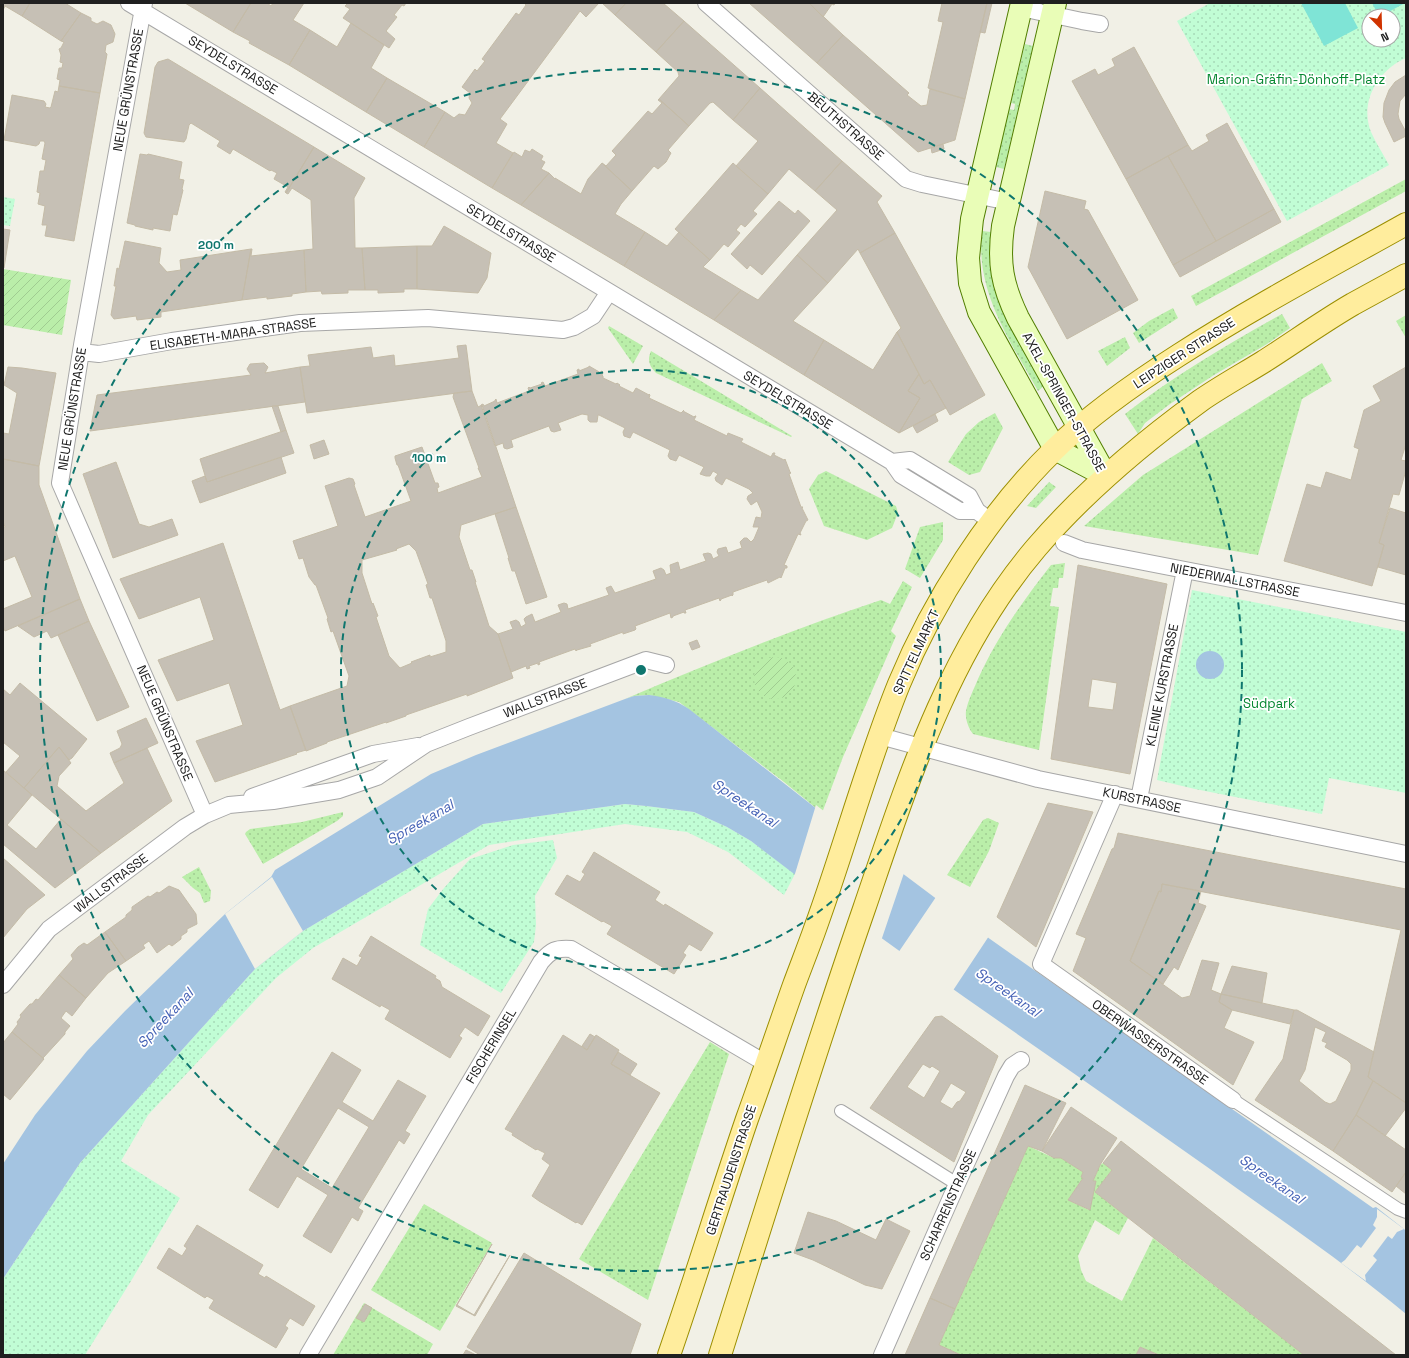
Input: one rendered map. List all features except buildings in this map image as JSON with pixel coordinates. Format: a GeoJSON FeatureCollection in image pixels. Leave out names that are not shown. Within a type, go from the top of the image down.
{"type":"FeatureCollection","features":[{"type":"Feature","properties":{"kind":"main road"},"geometry":{"type":"LineString","coordinates":[[1021,5],[977,195],[970,229],[968,258],[970,283],[974,301],[979,312],[1055,449]]}},
{"type":"Feature","properties":{"kind":"main road","name":"AXEL-SPRINGER-STRASSE"},"geometry":{"type":"LineString","coordinates":[[1054,9],[1003,226],[1001,248],[1002,273],[1004,284],[1018,318],[1106,476]]}},
{"type":"Feature","properties":{"kind":"main road","name":"LEIPZIGER STRASSE"},"geometry":{"type":"LineString","coordinates":[[985,516],[1079,427],[1119,395],[1201,340],[1282,292],[1406,224]]}},
{"type":"Feature","properties":{"kind":"main road"},"geometry":{"type":"LineString","coordinates":[[720,1355],[830,1007],[895,817],[921,748],[959,666],[981,626],[1015,575],[1036,548],[1106,476],[1204,399],[1352,305],[1406,275]]}},
{"type":"Feature","properties":{"kind":"main road","name":"AXEL-SPRINGER-STRASSE"},"geometry":{"type":"LineString","coordinates":[[1055,449],[1106,476]]}},
{"type":"Feature","properties":{"kind":"main road","name":"SPITTELMARKT"},"geometry":{"type":"LineString","coordinates":[[794,986],[817,925],[880,736],[900,683],[927,626],[985,516]]}},
{"type":"Feature","properties":{"kind":"main road","name":"GERTRAUDENSTRASSE"},"geometry":{"type":"LineString","coordinates":[[669,1355],[794,986]]}},
{"type":"Feature","properties":{"kind":"street","name":"SEYDELSTRASSE"},"geometry":{"type":"LineString","coordinates":[[129,3],[144,7],[609,292],[892,462],[901,475],[960,511],[985,516]]}},
{"type":"Feature","properties":{"kind":"street","name":"BEUTHSTRASSE"},"geometry":{"type":"LineString","coordinates":[[706,3],[906,179],[922,184],[1008,202]]}},
{"type":"Feature","properties":{"kind":"street"},"geometry":{"type":"LineString","coordinates":[[1021,5],[1054,9],[1082,22],[1100,24]]}},
{"type":"Feature","properties":{"kind":"street","name":"NEUE GRÜNSTRASSE"},"geometry":{"type":"LineString","coordinates":[[144,7],[81,352],[60,483],[205,815]]}},
{"type":"Feature","properties":{"kind":"street","name":"ELISABETH-MARA-STRASSE"},"geometry":{"type":"LineString","coordinates":[[81,352],[99,354],[172,341],[300,323],[428,318],[562,330],[593,316],[609,292]]}},
{"type":"Feature","properties":{"kind":"street","name":"NIEDERWALLSTRASSE"},"geometry":{"type":"LineString","coordinates":[[1064,543],[1082,550],[1406,613]]}},
{"type":"Feature","properties":{"kind":"street","name":"KLEINE KURSTRASSE"},"geometry":{"type":"LineString","coordinates":[[1139,799],[1186,570]]}},
{"type":"Feature","properties":{"kind":"street","name":"WALLSTRASSE"},"geometry":{"type":"LineString","coordinates":[[3,985],[49,929],[185,827],[205,815],[272,789],[373,754],[426,744],[646,660],[666,665]]}},
{"type":"Feature","properties":{"kind":"street","name":"KURSTRASSE"},"geometry":{"type":"LineString","coordinates":[[880,736],[1038,779],[1406,854]]}},
{"type":"Feature","properties":{"kind":"street","name":"WALLSTRASSE"},"geometry":{"type":"LineString","coordinates":[[237,803],[273,801],[339,790],[377,777],[426,744]]}},
{"type":"Feature","properties":{"kind":"street","name":"OBERWASSERSTRASSE"},"geometry":{"type":"LineString","coordinates":[[1115,794],[1041,964],[1233,1100],[1398,1209],[1406,1212]]}},
{"type":"Feature","properties":{"kind":"street","name":"FISCHERINSEL"},"geometry":{"type":"LineString","coordinates":[[308,1355],[533,975],[549,953],[560,948],[572,949],[767,1064]]}},
{"type":"Feature","properties":{"kind":"street","name":"SCHARRENSTRASSE"},"geometry":{"type":"LineString","coordinates":[[882,1355],[1006,1076],[1012,1066],[1021,1060]]}},
{"type":"Feature","properties":{"kind":"street"},"geometry":{"type":"LineString","coordinates":[[841,1111],[957,1184]]}},
{"type":"Feature","properties":{"kind":"green space","name":"Marion-Gräfin-Dönhoff-Platz"},"geometry":{"type":"Polygon","coordinates":[[[1210,3],[1406,3],[1406,58],[1387,70],[1379,79],[1369,99],[1367,109],[1371,132],[1389,165],[1287,221],[1177,21],[1210,3]]]}},
{"type":"Feature","properties":{"kind":"green space"},"geometry":{"type":"Polygon","coordinates":[[[1025,44],[1033,46],[1004,169],[996,167],[1009,109],[1014,110],[1015,104],[1011,103],[1025,44]]]}},
{"type":"Feature","properties":{"kind":"green space"},"geometry":{"type":"Polygon","coordinates":[[[1406,179],[1406,191],[1196,306],[1191,296],[1406,179]]]}},
{"type":"Feature","properties":{"kind":"green space"},"geometry":{"type":"Polygon","coordinates":[[[3,197],[15,199],[10,226],[3,225],[3,197]]]}},
{"type":"Feature","properties":{"kind":"green space"},"geometry":{"type":"Polygon","coordinates":[[[982,231],[991,232],[990,264],[995,288],[1045,385],[1038,391],[1006,334],[989,295],[981,253],[982,231]]]}},
{"type":"Feature","properties":{"kind":"green space"},"geometry":{"type":"Polygon","coordinates":[[[3,269],[71,280],[62,335],[3,325],[3,269]]]}},
{"type":"Feature","properties":{"kind":"green space"},"geometry":{"type":"Polygon","coordinates":[[[1173,308],[1178,318],[1139,343],[1133,333],[1149,321],[1173,308]]]}},
{"type":"Feature","properties":{"kind":"green space"},"geometry":{"type":"Polygon","coordinates":[[[1282,314],[1290,328],[1267,344],[1214,375],[1170,404],[1145,423],[1138,434],[1125,414],[1202,361],[1282,314]]]}},
{"type":"Feature","properties":{"kind":"green space"},"geometry":{"type":"Polygon","coordinates":[[[1406,315],[1406,338],[1396,321],[1406,315]]]}},
{"type":"Feature","properties":{"kind":"green space"},"geometry":{"type":"Polygon","coordinates":[[[609,326],[643,346],[633,364],[608,328],[609,326]]]}},
{"type":"Feature","properties":{"kind":"green space"},"geometry":{"type":"Polygon","coordinates":[[[1125,337],[1130,348],[1107,366],[1098,351],[1125,337]]]}},
{"type":"Feature","properties":{"kind":"green space"},"geometry":{"type":"Polygon","coordinates":[[[651,351],[792,436],[791,437],[656,373],[649,363],[651,351]]]}},
{"type":"Feature","properties":{"kind":"green space"},"geometry":{"type":"Polygon","coordinates":[[[1322,363],[1332,381],[1302,399],[1258,555],[1084,526],[1143,475],[1322,363]]]}},
{"type":"Feature","properties":{"kind":"green space"},"geometry":{"type":"Polygon","coordinates":[[[995,413],[1003,428],[980,472],[969,475],[948,462],[966,434],[979,422],[995,413]]]}},
{"type":"Feature","properties":{"kind":"green space"},"geometry":{"type":"Polygon","coordinates":[[[826,471],[896,506],[898,513],[892,528],[867,540],[824,526],[809,489],[818,475],[826,471]]]}},
{"type":"Feature","properties":{"kind":"green space"},"geometry":{"type":"Polygon","coordinates":[[[1049,482],[1056,487],[1036,508],[1027,506],[1049,482]]]}},
{"type":"Feature","properties":{"kind":"green space"},"geometry":{"type":"Polygon","coordinates":[[[943,522],[943,540],[920,578],[905,569],[920,527],[943,522]]]}},
{"type":"Feature","properties":{"kind":"green space"},"geometry":{"type":"Polygon","coordinates":[[[1065,563],[1063,578],[1059,578],[1058,588],[1053,588],[1050,606],[1059,607],[1039,750],[973,734],[966,720],[967,707],[978,679],[993,649],[1021,606],[1051,565],[1065,563]]]}},
{"type":"Feature","properties":{"kind":"green space"},"geometry":{"type":"Polygon","coordinates":[[[903,581],[912,587],[891,631],[896,636],[843,757],[822,813],[679,702],[649,695],[634,696],[625,699],[816,623],[881,600],[890,604],[903,581]]]}},
{"type":"Feature","properties":{"kind":"green space","name":"Südpark"},"geometry":{"type":"Polygon","coordinates":[[[1192,590],[1406,632],[1406,793],[1329,778],[1322,814],[1157,780],[1192,590]]]}},
{"type":"Feature","properties":{"kind":"green space"},"geometry":{"type":"Polygon","coordinates":[[[771,657],[779,657],[787,660],[793,666],[796,678],[793,690],[787,696],[779,699],[771,699],[763,696],[757,690],[754,682],[754,674],[757,666],[763,660],[771,657]]]}},
{"type":"Feature","properties":{"kind":"green space"},"geometry":{"type":"Polygon","coordinates":[[[625,804],[694,812],[727,827],[751,841],[795,874],[784,895],[728,852],[687,832],[625,824],[489,845],[313,948],[276,978],[148,1115],[121,1161],[180,1198],[85,1355],[3,1355],[3,1279],[80,1163],[255,969],[303,931],[483,824],[625,804]]]}},
{"type":"Feature","properties":{"kind":"green space"},"geometry":{"type":"Polygon","coordinates":[[[343,812],[343,816],[337,821],[263,864],[245,834],[250,829],[302,822],[343,812]]]}},
{"type":"Feature","properties":{"kind":"green space"},"geometry":{"type":"Polygon","coordinates":[[[988,818],[999,823],[989,851],[970,887],[947,875],[983,820],[988,818]]]}},
{"type":"Feature","properties":{"kind":"green space"},"geometry":{"type":"Polygon","coordinates":[[[553,840],[557,858],[535,896],[536,925],[534,942],[501,993],[420,945],[428,909],[444,888],[470,859],[513,845],[553,840]]]}},
{"type":"Feature","properties":{"kind":"green space"},"geometry":{"type":"Polygon","coordinates":[[[199,867],[211,891],[210,901],[204,903],[200,893],[182,877],[199,867]]]}},
{"type":"Feature","properties":{"kind":"green space"},"geometry":{"type":"Polygon","coordinates":[[[710,1042],[729,1054],[648,1300],[579,1259],[710,1042]]]}},
{"type":"Feature","properties":{"kind":"green space"},"geometry":{"type":"Polygon","coordinates":[[[1028,1146],[1054,1158],[1061,1158],[1083,1172],[1081,1177],[1083,1178],[1068,1200],[1089,1210],[1095,1181],[1093,1181],[1100,1165],[1103,1163],[1112,1170],[1095,1192],[1128,1218],[1119,1235],[1095,1220],[1078,1256],[1081,1270],[1086,1281],[1122,1301],[1153,1238],[1304,1355],[1159,1355],[1140,1347],[1136,1355],[961,1355],[939,1345],[1028,1146]]]}},
{"type":"Feature","properties":{"kind":"green space"},"geometry":{"type":"Polygon","coordinates":[[[424,1204],[492,1243],[440,1331],[371,1290],[424,1204]]]}},
{"type":"Feature","properties":{"kind":"green space"},"geometry":{"type":"Polygon","coordinates":[[[364,1303],[433,1344],[427,1355],[333,1355],[364,1303]]]}},
{"type":"Feature","properties":{"kind":"shaded area"},"geometry":{"type":"Polygon","coordinates":[[[1301,3],[1345,3],[1358,28],[1324,46],[1301,3]]]}},
{"type":"Feature","properties":{"kind":"shaded area"},"geometry":{"type":"Polygon","coordinates":[[[1372,3],[1405,3],[1396,8],[1375,8],[1372,3]]]}},
{"type":"Feature","properties":{"kind":"water"},"geometry":{"type":"Polygon","coordinates":[[[1210,651],[1220,655],[1224,665],[1220,675],[1210,679],[1200,675],[1196,665],[1200,655],[1210,651]]]}},
{"type":"Feature","properties":{"kind":"water","name":"Spreekanal"},"geometry":{"type":"Polygon","coordinates":[[[649,695],[670,699],[689,709],[822,813],[990,939],[1373,1208],[1376,1207],[1404,1229],[1406,1231],[1406,1314],[1310,1240],[921,967],[807,884],[751,841],[727,827],[694,812],[625,804],[483,824],[303,931],[255,969],[80,1163],[3,1279],[3,1164],[35,1115],[87,1051],[125,1011],[225,914],[271,877],[275,870],[431,774],[476,755],[625,699],[634,696],[649,695]]]}},
{"type":"Feature","properties":{"kind":"pier"},"geometry":{"type":"Polygon","coordinates":[[[816,805],[904,873],[881,941],[794,877],[816,805]]]}},
{"type":"Feature","properties":{"kind":"pier"},"geometry":{"type":"Polygon","coordinates":[[[272,877],[303,931],[255,969],[225,914],[272,877]]]}},
{"type":"Feature","properties":{"kind":"pier"},"geometry":{"type":"Polygon","coordinates":[[[936,897],[989,936],[952,992],[898,953],[936,897]]]}},
{"type":"Feature","properties":{"kind":"pier"},"geometry":{"type":"Polygon","coordinates":[[[1377,1209],[1404,1229],[1397,1232],[1392,1239],[1388,1236],[1373,1256],[1377,1260],[1365,1275],[1366,1281],[1341,1263],[1357,1245],[1361,1248],[1376,1228],[1373,1225],[1377,1217],[1377,1209]]]}}]}
